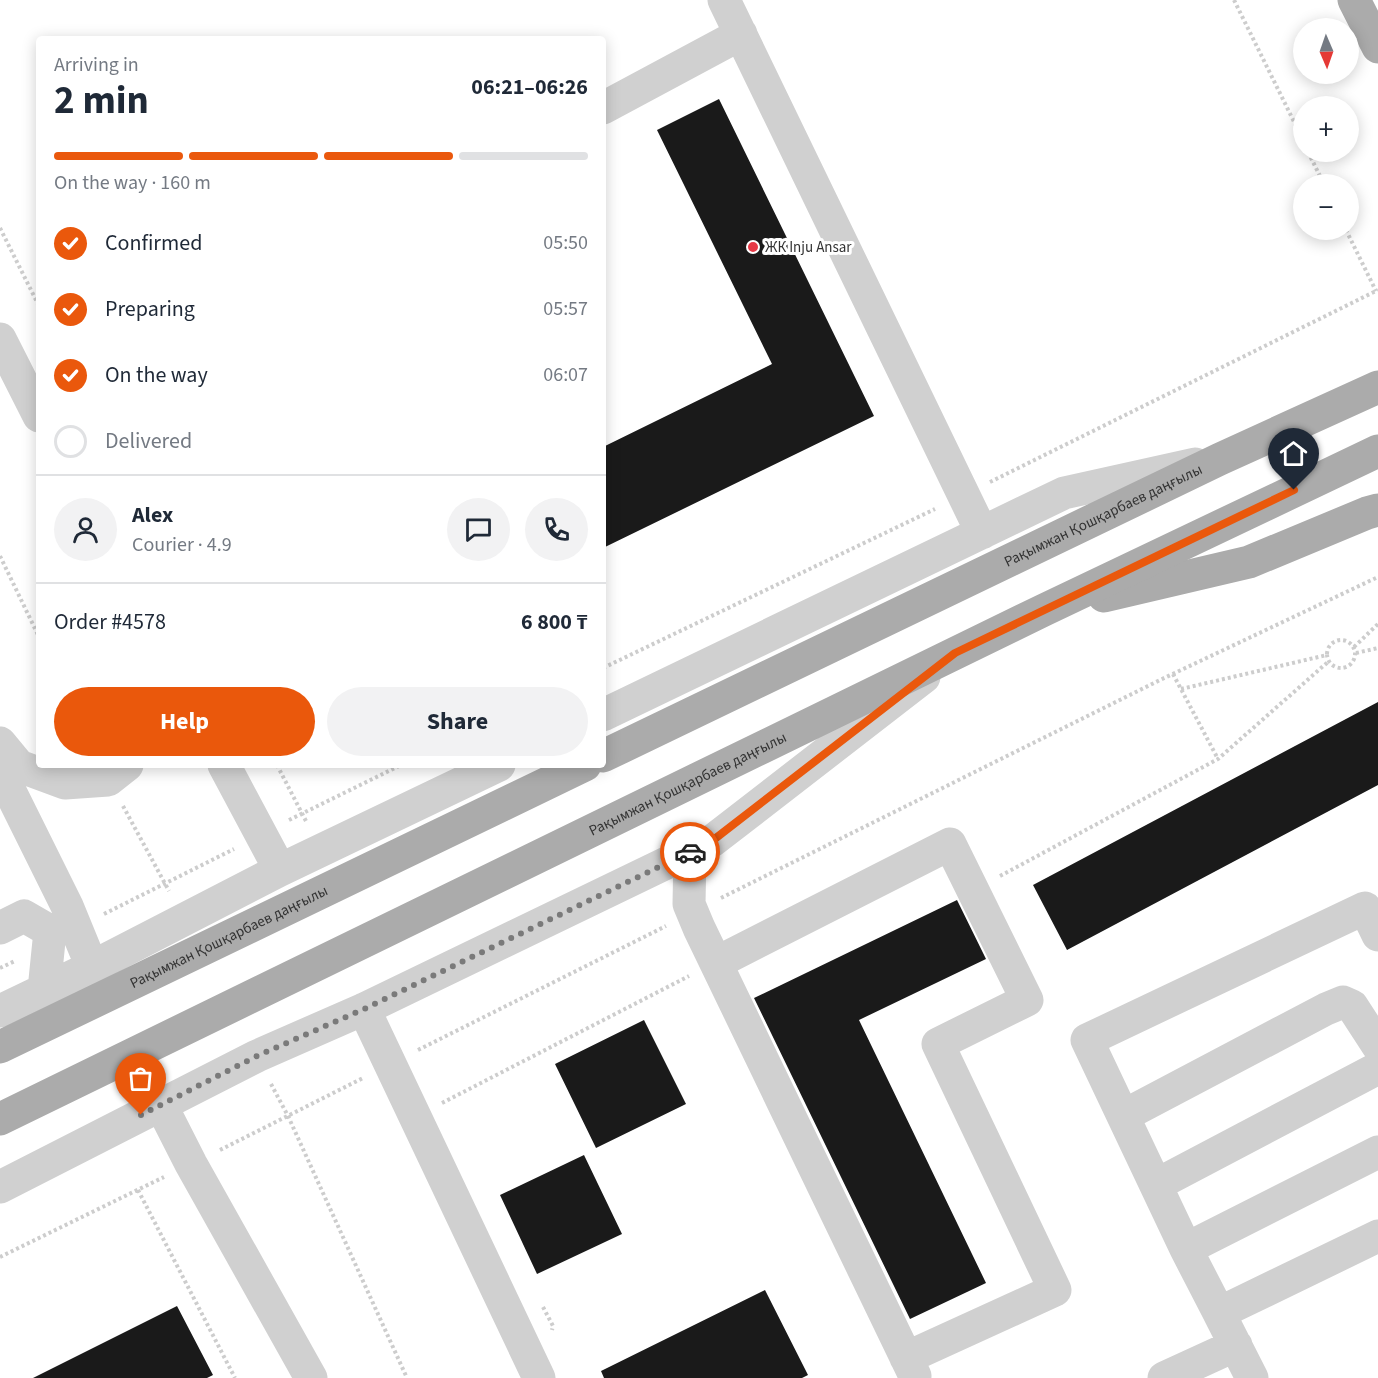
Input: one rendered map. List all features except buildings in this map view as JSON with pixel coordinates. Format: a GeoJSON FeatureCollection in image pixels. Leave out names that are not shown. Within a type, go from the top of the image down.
{"type":"FeatureCollection","features":[{"type":"Feature","properties":{"kind":"main road"},"geometry":{"type":"LineString","coordinates":[[1354,0],[1378,47]]}},
{"type":"Feature","properties":{"kind":"main road","name":"Рақымжан Қошқарбаев даңғылы"},"geometry":{"type":"LineString","coordinates":[[606,755],[1220,459],[1378,387]]}},
{"type":"Feature","properties":{"kind":"main road","name":"Рақымжан Қошқарбаев даңғылы"},"geometry":{"type":"LineString","coordinates":[[0,1119],[955,653],[1378,451]]}},
{"type":"Feature","properties":{"kind":"main road"},"geometry":{"type":"LineString","coordinates":[[1044,610],[1249,562],[1378,510]]}},
{"type":"Feature","properties":{"kind":"main road","name":"Рақымжан Қошқарбаев даңғылы"},"geometry":{"type":"LineString","coordinates":[[0,1047],[579,768]]}},
{"type":"Feature","properties":{"kind":"street"},"geometry":{"type":"LineString","coordinates":[[724,0],[982,533]]}},
{"type":"Feature","properties":{"kind":"street"},"geometry":{"type":"LineString","coordinates":[[606,106],[741,34]]}},
{"type":"Feature","properties":{"kind":"street"},"geometry":{"type":"LineString","coordinates":[[0,339],[36,410]]}},
{"type":"Feature","properties":{"kind":"street"},"geometry":{"type":"LineString","coordinates":[[606,714],[1064,493],[1220,459]]}},
{"type":"Feature","properties":{"kind":"street"},"geometry":{"type":"LineString","coordinates":[[0,1187],[257,1056],[364,1009],[712,841],[955,653]]}},
{"type":"Feature","properties":{"kind":"street"},"geometry":{"type":"LineString","coordinates":[[0,743],[19,766],[65,783],[118,772]]}},
{"type":"Feature","properties":{"kind":"street"},"geometry":{"type":"LineString","coordinates":[[226,768],[280,870]]}},
{"type":"Feature","properties":{"kind":"street"},"geometry":{"type":"LineString","coordinates":[[0,1011],[92,967],[280,870],[493,768]]}},
{"type":"Feature","properties":{"kind":"street"},"geometry":{"type":"LineString","coordinates":[[0,771],[67,906],[62,936],[44,990]]}},
{"type":"Feature","properties":{"kind":"street"},"geometry":{"type":"LineString","coordinates":[[690,852],[689,904],[716,963],[911,1368],[1055,1290],[938,1044],[1027,1000],[950,844],[716,963]]}},
{"type":"Feature","properties":{"kind":"street"},"geometry":{"type":"LineString","coordinates":[[1252,1378],[1186,1249],[1087,1040],[1365,908],[1378,935]]}},
{"type":"Feature","properties":{"kind":"street"},"geometry":{"type":"LineString","coordinates":[[0,928],[24,916],[62,936],[92,967]]}},
{"type":"Feature","properties":{"kind":"street"},"geometry":{"type":"LineString","coordinates":[[1123,1116],[1343,1002],[1352,1006],[1378,1046]]}},
{"type":"Feature","properties":{"kind":"street"},"geometry":{"type":"LineString","coordinates":[[364,1009],[539,1378]]}},
{"type":"Feature","properties":{"kind":"street"},"geometry":{"type":"LineString","coordinates":[[1156,1185],[1378,1068]]}},
{"type":"Feature","properties":{"kind":"street"},"geometry":{"type":"LineString","coordinates":[[161,1105],[191,1164],[311,1378]]}},
{"type":"Feature","properties":{"kind":"street"},"geometry":{"type":"LineString","coordinates":[[1186,1249],[1378,1152]]}},
{"type":"Feature","properties":{"kind":"street"},"geometry":{"type":"LineString","coordinates":[[1219,1313],[1378,1236]]}},
{"type":"Feature","properties":{"kind":"street"},"geometry":{"type":"LineString","coordinates":[[1164,1378],[1236,1345]]}},
{"type":"Feature","properties":{"kind":"path"},"geometry":{"type":"LineString","coordinates":[[1234,0],[1293,120]]}},
{"type":"Feature","properties":{"kind":"path"},"geometry":{"type":"LineString","coordinates":[[0,228],[36,300]]}},
{"type":"Feature","properties":{"kind":"path"},"geometry":{"type":"LineString","coordinates":[[1351,240],[1376,291]]}},
{"type":"Feature","properties":{"kind":"path"},"geometry":{"type":"LineString","coordinates":[[0,556],[36,631]]}},
{"type":"Feature","properties":{"kind":"path"},"geometry":{"type":"LineString","coordinates":[[0,1257],[288,1116],[1173,674],[1378,577]]}},
{"type":"Feature","properties":{"kind":"path"},"geometry":{"type":"LineString","coordinates":[[1354,647],[1378,624]]}},
{"type":"Feature","properties":{"kind":"path"},"geometry":{"type":"LineString","coordinates":[[1337,640],[1350,642],[1356,653],[1351,665],[1346,668],[1333,666],[1327,655],[1332,643],[1337,640]]}},
{"type":"Feature","properties":{"kind":"path"},"geometry":{"type":"LineString","coordinates":[[1356,653],[1378,648]]}},
{"type":"Feature","properties":{"kind":"path"},"geometry":{"type":"LineString","coordinates":[[1181,689],[1327,655]]}},
{"type":"Feature","properties":{"kind":"path"},"geometry":{"type":"LineString","coordinates":[[973,890],[1218,759],[1329,661]]}},
{"type":"Feature","properties":{"kind":"path"},"geometry":{"type":"LineString","coordinates":[[1173,674],[1218,759]]}},
{"type":"Feature","properties":{"kind":"path"},"geometry":{"type":"LineString","coordinates":[[279,768],[321,850]]}},
{"type":"Feature","properties":{"kind":"path"},"geometry":{"type":"LineString","coordinates":[[0,968],[395,768]]}},
{"type":"Feature","properties":{"kind":"path"},"geometry":{"type":"LineString","coordinates":[[118,772],[165,884]]}},
{"type":"Feature","properties":{"kind":"path"},"geometry":{"type":"LineString","coordinates":[[439,1105],[716,963]]}},
{"type":"Feature","properties":{"kind":"path"},"geometry":{"type":"LineString","coordinates":[[257,1056],[288,1116],[407,1378]]}},
{"type":"Feature","properties":{"kind":"path"},"geometry":{"type":"LineString","coordinates":[[138,1190],[235,1378]]}},
{"type":"Feature","properties":{"kind":"way so far"},"geometry":{"type":"LineString","coordinates":[[141,1115],[257,1056],[364,1009],[690,852]]}},
{"type":"Feature","properties":{"kind":"place","name":"ЖК Inju Ansar"},"geometry":{"type":"Point","coordinates":[753,247]}},
{"type":"Feature","properties":{"kind":"route"},"geometry":{"type":"LineString","coordinates":[[690,852],[712,841],[955,653],[1294,490]]}}]}
